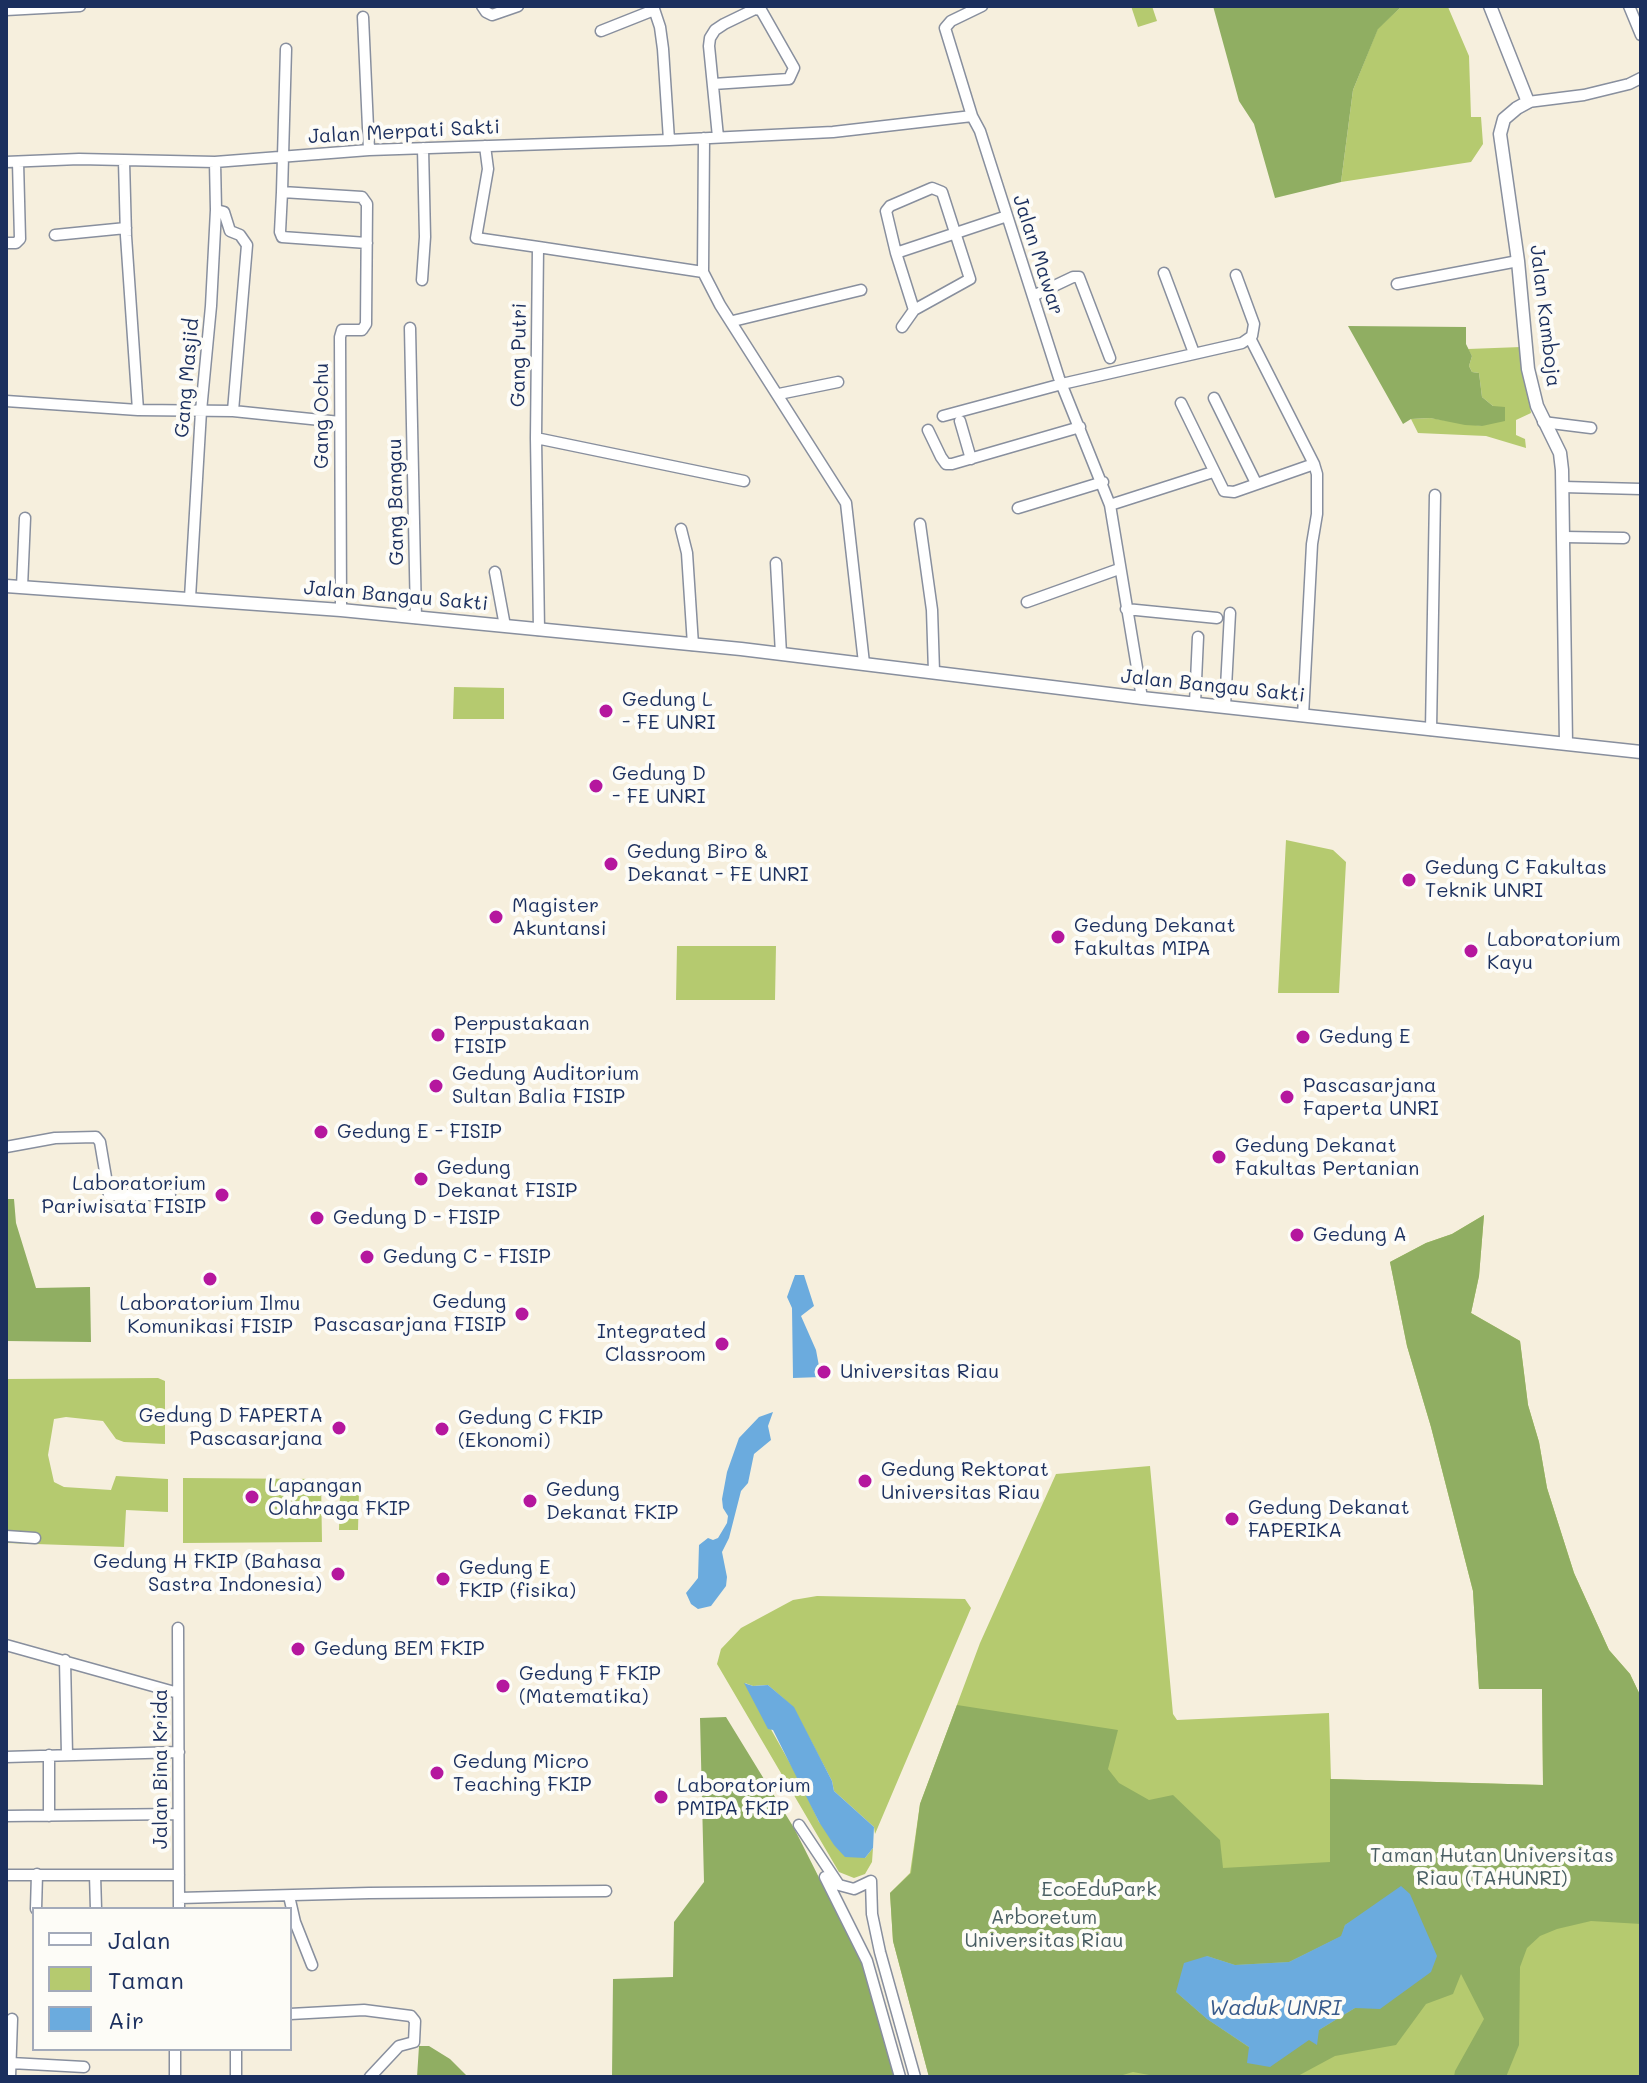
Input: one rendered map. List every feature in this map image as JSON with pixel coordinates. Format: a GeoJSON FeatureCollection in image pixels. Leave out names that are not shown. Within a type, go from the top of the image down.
{"type":"FeatureCollection","features":[{"type":"Feature","properties":{"kind":"street"},"geometry":{"type":"LineString","coordinates":[[6,10],[80,6]]}},
{"type":"Feature","properties":{"kind":"street"},"geometry":{"type":"LineString","coordinates":[[485,10],[494,15],[518,6]]}},
{"type":"Feature","properties":{"kind":"street","name":"Jalan Mawar"},"geometry":{"type":"LineString","coordinates":[[982,6],[951,21],[945,28],[1062,384],[1110,505],[1142,698]]}},
{"type":"Feature","properties":{"kind":"street"},"geometry":{"type":"LineString","coordinates":[[1490,6],[1528,102],[1584,95],[1641,78]]}},
{"type":"Feature","properties":{"kind":"street"},"geometry":{"type":"LineString","coordinates":[[1629,6],[1641,35]]}},
{"type":"Feature","properties":{"kind":"street"},"geometry":{"type":"LineString","coordinates":[[601,31],[653,8],[663,49],[669,140],[833,132],[972,116]]}},
{"type":"Feature","properties":{"kind":"street"},"geometry":{"type":"LineString","coordinates":[[713,84],[789,79],[794,68],[761,10],[755,9],[724,24],[712,35],[709,46],[718,137]]}},
{"type":"Feature","properties":{"kind":"street"},"geometry":{"type":"LineString","coordinates":[[363,17],[369,150]]}},
{"type":"Feature","properties":{"kind":"street"},"geometry":{"type":"LineString","coordinates":[[282,192],[366,199],[367,243],[282,237],[280,232],[286,49]]}},
{"type":"Feature","properties":{"kind":"street","name":"Jalan Kamboja"},"geometry":{"type":"LineString","coordinates":[[1528,102],[1504,119],[1500,134],[1518,261],[1528,369],[1543,422],[1560,453],[1566,744]]}},
{"type":"Feature","properties":{"kind":"street"},"geometry":{"type":"LineString","coordinates":[[704,138],[703,272],[709,287],[846,503],[864,663]]}},
{"type":"Feature","properties":{"kind":"street","name":"Jalan Merpati Sakti"},"geometry":{"type":"LineString","coordinates":[[6,162],[79,159],[215,162],[369,150],[669,140]]}},
{"type":"Feature","properties":{"kind":"street"},"geometry":{"type":"LineString","coordinates":[[485,146],[488,169],[476,238],[703,272]]}},
{"type":"Feature","properties":{"kind":"street"},"geometry":{"type":"LineString","coordinates":[[422,280],[425,237],[423,148]]}},
{"type":"Feature","properties":{"kind":"street"},"geometry":{"type":"LineString","coordinates":[[124,161],[138,410]]}},
{"type":"Feature","properties":{"kind":"street"},"geometry":{"type":"LineString","coordinates":[[6,243],[16,243],[20,239],[18,162]]}},
{"type":"Feature","properties":{"kind":"street","name":"Gang Masjid"},"geometry":{"type":"LineString","coordinates":[[190,598],[201,411],[208,355],[216,210],[215,162]]}},
{"type":"Feature","properties":{"kind":"street"},"geometry":{"type":"LineString","coordinates":[[902,327],[914,310],[970,279],[942,192],[932,188],[887,209],[896,253],[914,310]]}},
{"type":"Feature","properties":{"kind":"street"},"geometry":{"type":"LineString","coordinates":[[216,210],[224,212],[230,231],[240,235],[247,245],[233,411]]}},
{"type":"Feature","properties":{"kind":"street"},"geometry":{"type":"LineString","coordinates":[[896,253],[1007,216]]}},
{"type":"Feature","properties":{"kind":"street"},"geometry":{"type":"LineString","coordinates":[[55,235],[126,228]]}},
{"type":"Feature","properties":{"kind":"street","name":"Gang Ochu"},"geometry":{"type":"LineString","coordinates":[[341,610],[340,337],[342,330],[362,330],[366,324],[367,243]]}},
{"type":"Feature","properties":{"kind":"street","name":"Gang Putri"},"geometry":{"type":"LineString","coordinates":[[538,247],[536,438],[539,630]]}},
{"type":"Feature","properties":{"kind":"street"},"geometry":{"type":"LineString","coordinates":[[1397,284],[1518,261]]}},
{"type":"Feature","properties":{"kind":"street"},"geometry":{"type":"LineString","coordinates":[[1164,273],[1194,353]]}},
{"type":"Feature","properties":{"kind":"street"},"geometry":{"type":"LineString","coordinates":[[943,416],[1062,384],[1242,343],[1250,338],[1254,324],[1236,275]]}},
{"type":"Feature","properties":{"kind":"street"},"geometry":{"type":"LineString","coordinates":[[1033,296],[1079,277],[1110,358]]}},
{"type":"Feature","properties":{"kind":"street"},"geometry":{"type":"LineString","coordinates":[[733,321],[861,290]]}},
{"type":"Feature","properties":{"kind":"street","name":"Gang Bangau"},"geometry":{"type":"LineString","coordinates":[[410,328],[416,618]]}},
{"type":"Feature","properties":{"kind":"street"},"geometry":{"type":"LineString","coordinates":[[1250,338],[1317,474],[1303,716]]}},
{"type":"Feature","properties":{"kind":"street"},"geometry":{"type":"LineString","coordinates":[[779,394],[838,382]]}},
{"type":"Feature","properties":{"kind":"street"},"geometry":{"type":"LineString","coordinates":[[1214,398],[1256,483]]}},
{"type":"Feature","properties":{"kind":"street"},"geometry":{"type":"LineString","coordinates":[[6,401],[138,410],[233,411],[340,422]]}},
{"type":"Feature","properties":{"kind":"street"},"geometry":{"type":"LineString","coordinates":[[1181,403],[1220,486],[1227,492],[1314,464]]}},
{"type":"Feature","properties":{"kind":"street"},"geometry":{"type":"LineString","coordinates":[[960,421],[971,459]]}},
{"type":"Feature","properties":{"kind":"street"},"geometry":{"type":"LineString","coordinates":[[1543,422],[1591,428]]}},
{"type":"Feature","properties":{"kind":"street"},"geometry":{"type":"LineString","coordinates":[[928,430],[946,464],[1080,427]]}},
{"type":"Feature","properties":{"kind":"street"},"geometry":{"type":"LineString","coordinates":[[536,438],[744,481]]}},
{"type":"Feature","properties":{"kind":"street"},"geometry":{"type":"LineString","coordinates":[[1110,505],[1213,472]]}},
{"type":"Feature","properties":{"kind":"street"},"geometry":{"type":"LineString","coordinates":[[1018,508],[1103,482]]}},
{"type":"Feature","properties":{"kind":"street"},"geometry":{"type":"LineString","coordinates":[[1563,487],[1641,489]]}},
{"type":"Feature","properties":{"kind":"street"},"geometry":{"type":"LineString","coordinates":[[1431,730],[1435,495]]}},
{"type":"Feature","properties":{"kind":"street"},"geometry":{"type":"LineString","coordinates":[[22,587],[25,518]]}},
{"type":"Feature","properties":{"kind":"street"},"geometry":{"type":"LineString","coordinates":[[920,524],[932,610],[934,672]]}},
{"type":"Feature","properties":{"kind":"street"},"geometry":{"type":"LineString","coordinates":[[681,529],[687,553],[693,645]]}},
{"type":"Feature","properties":{"kind":"street"},"geometry":{"type":"LineString","coordinates":[[1564,537],[1624,538]]}},
{"type":"Feature","properties":{"kind":"street"},"geometry":{"type":"LineString","coordinates":[[776,563],[781,654]]}},
{"type":"Feature","properties":{"kind":"street"},"geometry":{"type":"LineString","coordinates":[[1027,602],[1119,569]]}},
{"type":"Feature","properties":{"kind":"street"},"geometry":{"type":"LineString","coordinates":[[495,572],[505,626]]}},
{"type":"Feature","properties":{"kind":"street","name":"Jalan Bangau Sakti"},"geometry":{"type":"LineString","coordinates":[[6,586],[341,610],[693,645],[1641,752]]}},
{"type":"Feature","properties":{"kind":"street"},"geometry":{"type":"LineString","coordinates":[[1126,609],[1217,618]]}},
{"type":"Feature","properties":{"kind":"street"},"geometry":{"type":"LineString","coordinates":[[1225,706],[1230,613]]}},
{"type":"Feature","properties":{"kind":"street"},"geometry":{"type":"LineString","coordinates":[[1195,703],[1198,637]]}},
{"type":"Feature","properties":{"kind":"street"},"geometry":{"type":"LineString","coordinates":[[6,1147],[55,1138],[96,1137],[100,1142],[109,1195],[170,1195]]}},
{"type":"Feature","properties":{"kind":"street"},"geometry":{"type":"LineString","coordinates":[[6,1536],[35,1538]]}},
{"type":"Feature","properties":{"kind":"street","name":"Jalan Bina Krida"},"geometry":{"type":"LineString","coordinates":[[178,1628],[179,1904]]}},
{"type":"Feature","properties":{"kind":"street"},"geometry":{"type":"LineString","coordinates":[[6,1645],[178,1693]]}},
{"type":"Feature","properties":{"kind":"street"},"geometry":{"type":"LineString","coordinates":[[65,1660],[67,1755]]}},
{"type":"Feature","properties":{"kind":"street"},"geometry":{"type":"LineString","coordinates":[[6,1757],[179,1752]]}},
{"type":"Feature","properties":{"kind":"street"},"geometry":{"type":"LineString","coordinates":[[49,1755],[49,1816]]}},
{"type":"Feature","properties":{"kind":"street"},"geometry":{"type":"LineString","coordinates":[[6,1816],[178,1814]]}},
{"type":"Feature","properties":{"kind":"street"},"geometry":{"type":"LineString","coordinates":[[900,2077],[867,1961],[799,1825],[839,1885],[854,1889],[871,1881],[877,1942],[915,2077]]}},
{"type":"Feature","properties":{"kind":"street"},"geometry":{"type":"LineString","coordinates":[[36,1907],[37,1874]]}},
{"type":"Feature","properties":{"kind":"street"},"geometry":{"type":"LineString","coordinates":[[6,1875],[179,1875]]}},
{"type":"Feature","properties":{"kind":"street"},"geometry":{"type":"LineString","coordinates":[[95,1875],[96,1907]]}},
{"type":"Feature","properties":{"kind":"street"},"geometry":{"type":"LineString","coordinates":[[179,1904],[369,1893],[606,1891]]}},
{"type":"Feature","properties":{"kind":"street"},"geometry":{"type":"LineString","coordinates":[[289,1896],[292,1907]]}},
{"type":"Feature","properties":{"kind":"street"},"geometry":{"type":"LineString","coordinates":[[292,1909],[312,1965]]}},
{"type":"Feature","properties":{"kind":"street"},"geometry":{"type":"LineString","coordinates":[[292,2014],[364,2010],[411,2016],[416,2026],[414,2042],[399,2046],[371,2072],[370,2077]]}},
{"type":"Feature","properties":{"kind":"street"},"geometry":{"type":"LineString","coordinates":[[10,2077],[12,2019]]}},
{"type":"Feature","properties":{"kind":"street"},"geometry":{"type":"LineString","coordinates":[[175,2051],[175,2077]]}},
{"type":"Feature","properties":{"kind":"street"},"geometry":{"type":"LineString","coordinates":[[236,2051],[236,2077]]}},
{"type":"Feature","properties":{"kind":"street"},"geometry":{"type":"LineString","coordinates":[[11,2063],[44,2072],[84,2067]]}},
{"type":"Feature","properties":{"kind":"green space"},"geometry":{"type":"Polygon","coordinates":[[[1131,6],[1152,6],[1157,21],[1138,27],[1131,6]]]}},
{"type":"Feature","properties":{"kind":"green space"},"geometry":{"type":"Polygon","coordinates":[[[1213,6],[1450,6],[1400,8],[1378,29],[1353,90],[1341,182],[1275,198],[1254,124],[1239,101],[1213,6]]]}},
{"type":"Feature","properties":{"kind":"green space"},"geometry":{"type":"Polygon","coordinates":[[[1448,7],[1469,56],[1471,117],[1481,117],[1483,144],[1471,162],[1341,182],[1353,90],[1378,28],[1400,8],[1448,7]]]}},
{"type":"Feature","properties":{"kind":"green space"},"geometry":{"type":"Polygon","coordinates":[[[1348,326],[1466,327],[1466,344],[1472,356],[1469,366],[1472,372],[1479,373],[1482,397],[1493,406],[1505,407],[1505,421],[1482,426],[1430,418],[1411,419],[1403,424],[1348,326]]]}},
{"type":"Feature","properties":{"kind":"green space"},"geometry":{"type":"Polygon","coordinates":[[[1521,347],[1531,413],[1516,420],[1516,435],[1525,439],[1526,448],[1486,436],[1418,433],[1411,419],[1430,418],[1482,426],[1493,406],[1482,397],[1479,373],[1472,372],[1469,366],[1472,356],[1468,349],[1521,347]]]}},
{"type":"Feature","properties":{"kind":"green space"},"geometry":{"type":"Polygon","coordinates":[[[454,687],[504,688],[504,719],[453,719],[454,687]]]}},
{"type":"Feature","properties":{"kind":"green space"},"geometry":{"type":"Polygon","coordinates":[[[1286,840],[1333,850],[1346,862],[1339,993],[1278,993],[1286,840]]]}},
{"type":"Feature","properties":{"kind":"green space"},"geometry":{"type":"Polygon","coordinates":[[[677,946],[776,946],[775,1000],[676,1000],[677,946]]]}},
{"type":"Feature","properties":{"kind":"green space"},"geometry":{"type":"Polygon","coordinates":[[[6,1199],[14,1199],[16,1223],[36,1288],[90,1287],[91,1342],[6,1341],[6,1199]]]}},
{"type":"Feature","properties":{"kind":"green space","name":"EcoEduPark"},"geometry":{"type":"Polygon","coordinates":[[[1484,1215],[1479,1276],[1471,1313],[1520,1341],[1528,1405],[1539,1442],[1547,1488],[1574,1573],[1609,1650],[1630,1674],[1641,1697],[1641,2077],[929,2077],[893,1941],[890,1893],[910,1873],[920,1804],[980,1643],[1056,1474],[1150,1466],[1173,1714],[1177,1720],[1329,1713],[1331,1779],[1543,1785],[1542,1689],[1479,1689],[1473,1591],[1407,1346],[1390,1262],[1426,1243],[1452,1234],[1484,1215]]]}},
{"type":"Feature","properties":{"kind":"green space","name":"EcoEduPark"},"geometry":{"type":"Polygon","coordinates":[[[1484,1215],[1479,1276],[1471,1313],[1520,1341],[1528,1405],[1539,1442],[1547,1488],[1574,1573],[1609,1650],[1630,1674],[1641,1697],[1641,1924],[1591,1921],[1540,1936],[1527,1948],[1520,1967],[1519,2045],[1506,2077],[1454,2077],[1484,2019],[1461,1974],[1453,1994],[1426,2004],[1396,2045],[1335,2056],[1296,2077],[1160,2077],[1133,2072],[1116,2077],[929,2077],[893,1941],[890,1893],[911,1873],[920,1804],[957,1705],[1118,1730],[1108,1769],[1119,1783],[1149,1800],[1173,1795],[1220,1840],[1223,1868],[1330,1862],[1330,1779],[1543,1785],[1542,1689],[1479,1689],[1473,1591],[1407,1346],[1390,1262],[1426,1243],[1452,1234],[1484,1215]],[[1370,1910],[1345,1925],[1342,1936],[1289,1962],[1235,1965],[1207,1956],[1176,1992],[1207,2019],[1250,2048],[1319,2030],[1355,2008],[1370,1910]]]}},
{"type":"Feature","properties":{"kind":"green space"},"geometry":{"type":"Polygon","coordinates":[[[158,1378],[165,1381],[165,1444],[124,1442],[116,1439],[103,1421],[66,1417],[54,1419],[48,1455],[54,1482],[64,1487],[111,1490],[116,1476],[168,1479],[168,1512],[126,1510],[124,1547],[6,1543],[6,1379],[158,1378]]]}},
{"type":"Feature","properties":{"kind":"green space","name":"Lapangan Olahraga FKIP"},"geometry":{"type":"Polygon","coordinates":[[[183,1478],[321,1479],[322,1542],[183,1543],[183,1478]]]}},
{"type":"Feature","properties":{"kind":"green space"},"geometry":{"type":"Polygon","coordinates":[[[340,1491],[359,1491],[358,1530],[339,1530],[340,1491]]]}},
{"type":"Feature","properties":{"kind":"green space"},"geometry":{"type":"Polygon","coordinates":[[[817,1596],[965,1599],[971,1608],[875,1834],[874,1827],[834,1791],[832,1781],[793,1707],[768,1685],[745,1683],[800,1781],[819,1822],[865,1858],[873,1848],[872,1862],[865,1874],[854,1878],[839,1872],[717,1664],[721,1649],[741,1628],[793,1600],[817,1596]]]}},
{"type":"Feature","properties":{"kind":"green space"},"geometry":{"type":"Polygon","coordinates":[[[726,1717],[794,1828],[862,1963],[895,2077],[612,2077],[613,1979],[673,1977],[674,1922],[704,1882],[700,1718],[726,1717]]]}},
{"type":"Feature","properties":{"kind":"green space"},"geometry":{"type":"Polygon","coordinates":[[[419,2046],[429,2046],[450,2059],[468,2077],[417,2077],[419,2046]]]}},
{"type":"Feature","properties":{"kind":"water"},"geometry":{"type":"Polygon","coordinates":[[[795,1275],[804,1275],[814,1306],[801,1316],[816,1350],[821,1377],[793,1378],[792,1308],[787,1297],[795,1275]]]}},
{"type":"Feature","properties":{"kind":"water"},"geometry":{"type":"Polygon","coordinates":[[[773,1412],[768,1426],[771,1440],[754,1454],[748,1483],[741,1491],[729,1538],[722,1552],[726,1586],[711,1606],[698,1609],[691,1604],[686,1593],[698,1578],[699,1545],[708,1538],[718,1538],[727,1523],[728,1516],[722,1499],[727,1472],[739,1438],[759,1417],[773,1412]]]}},
{"type":"Feature","properties":{"kind":"water"},"geometry":{"type":"Polygon","coordinates":[[[744,1683],[768,1685],[794,1707],[832,1781],[834,1791],[874,1827],[873,1848],[865,1858],[845,1857],[834,1845],[819,1822],[773,1730],[768,1729],[744,1683]]]}},
{"type":"Feature","properties":{"kind":"water","name":"Waduk UNRI"},"geometry":{"type":"Polygon","coordinates":[[[1401,1886],[1410,1894],[1437,1956],[1431,1972],[1380,2009],[1355,2008],[1319,2030],[1317,2045],[1309,2040],[1270,2067],[1247,2063],[1249,2047],[1207,2019],[1176,1992],[1184,1963],[1207,1956],[1235,1965],[1289,1962],[1341,1936],[1345,1925],[1401,1886]]]}},
{"type":"Feature","properties":{"kind":"place","name":"Gedung L - FE UNRI"},"geometry":{"type":"Point","coordinates":[606,711]}},
{"type":"Feature","properties":{"kind":"place","name":"Gedung D - FE UNRI"},"geometry":{"type":"Point","coordinates":[596,786]}},
{"type":"Feature","properties":{"kind":"place","name":"Gedung Biro & Dekanat - FE UNRI"},"geometry":{"type":"Point","coordinates":[611,864]}},
{"type":"Feature","properties":{"kind":"place","name":"Gedung C Fakultas Teknik UNRI"},"geometry":{"type":"Point","coordinates":[1409,880]}},
{"type":"Feature","properties":{"kind":"place","name":"Magister Akuntansi"},"geometry":{"type":"Point","coordinates":[496,917]}},
{"type":"Feature","properties":{"kind":"place","name":"Gedung Dekanat Fakultas MIPA"},"geometry":{"type":"Point","coordinates":[1058,937]}},
{"type":"Feature","properties":{"kind":"place","name":"Laboratorium Kayu"},"geometry":{"type":"Point","coordinates":[1471,951]}},
{"type":"Feature","properties":{"kind":"place","name":"Perpustakaan FISIP"},"geometry":{"type":"Point","coordinates":[438,1035]}},
{"type":"Feature","properties":{"kind":"place","name":"Gedung E"},"geometry":{"type":"Point","coordinates":[1303,1037]}},
{"type":"Feature","properties":{"kind":"place","name":"Gedung Auditorium Sultan Balia FISIP"},"geometry":{"type":"Point","coordinates":[436,1086]}},
{"type":"Feature","properties":{"kind":"place","name":"Pascasarjana Faperta UNRI"},"geometry":{"type":"Point","coordinates":[1287,1097]}},
{"type":"Feature","properties":{"kind":"place","name":"Gedung E - FISIP"},"geometry":{"type":"Point","coordinates":[321,1132]}},
{"type":"Feature","properties":{"kind":"place","name":"Gedung Dekanat Fakultas Pertanian"},"geometry":{"type":"Point","coordinates":[1219,1157]}},
{"type":"Feature","properties":{"kind":"place","name":"Gedung Dekanat FISIP"},"geometry":{"type":"Point","coordinates":[421,1179]}},
{"type":"Feature","properties":{"kind":"place","name":"Laboratorium Pariwisata FISIP"},"geometry":{"type":"Point","coordinates":[222,1195]}},
{"type":"Feature","properties":{"kind":"place","name":"Gedung D - FISIP"},"geometry":{"type":"Point","coordinates":[317,1218]}},
{"type":"Feature","properties":{"kind":"place","name":"Gedung A"},"geometry":{"type":"Point","coordinates":[1297,1235]}},
{"type":"Feature","properties":{"kind":"place","name":"Gedung C - FISIP"},"geometry":{"type":"Point","coordinates":[367,1257]}},
{"type":"Feature","properties":{"kind":"place","name":"Laboratorium Ilmu Komunikasi FISIP"},"geometry":{"type":"Point","coordinates":[210,1279]}},
{"type":"Feature","properties":{"kind":"place","name":"Gedung Pascasarjana FISIP"},"geometry":{"type":"Point","coordinates":[522,1314]}},
{"type":"Feature","properties":{"kind":"place","name":"Integrated Classroom"},"geometry":{"type":"Point","coordinates":[722,1344]}},
{"type":"Feature","properties":{"kind":"place","name":"Universitas Riau"},"geometry":{"type":"Point","coordinates":[824,1372]}},
{"type":"Feature","properties":{"kind":"place","name":"Gedung D FAPERTA Pascasarjana"},"geometry":{"type":"Point","coordinates":[339,1428]}},
{"type":"Feature","properties":{"kind":"place","name":"Gedung C FKIP (Ekonomi)"},"geometry":{"type":"Point","coordinates":[442,1429]}},
{"type":"Feature","properties":{"kind":"place","name":"Gedung Rektorat Universitas Riau"},"geometry":{"type":"Point","coordinates":[865,1481]}},
{"type":"Feature","properties":{"kind":"place","name":"Lapangan Olahraga FKIP"},"geometry":{"type":"Point","coordinates":[252,1497]}},
{"type":"Feature","properties":{"kind":"place","name":"Gedung Dekanat FKIP"},"geometry":{"type":"Point","coordinates":[530,1501]}},
{"type":"Feature","properties":{"kind":"place","name":"Gedung Dekanat FAPERIKA"},"geometry":{"type":"Point","coordinates":[1232,1519]}},
{"type":"Feature","properties":{"kind":"place","name":"Gedung H FKIP (Bahasa Sastra Indonesia)"},"geometry":{"type":"Point","coordinates":[338,1574]}},
{"type":"Feature","properties":{"kind":"place","name":"Gedung E FKIP (fisika)"},"geometry":{"type":"Point","coordinates":[443,1579]}},
{"type":"Feature","properties":{"kind":"place","name":"Gedung BEM FKIP"},"geometry":{"type":"Point","coordinates":[298,1649]}},
{"type":"Feature","properties":{"kind":"place","name":"Gedung F FKIP (Matematika)"},"geometry":{"type":"Point","coordinates":[503,1686]}},
{"type":"Feature","properties":{"kind":"place","name":"Gedung Micro Teaching FKIP"},"geometry":{"type":"Point","coordinates":[437,1773]}},
{"type":"Feature","properties":{"kind":"place","name":"Laboratorium PMIPA FKIP"},"geometry":{"type":"Point","coordinates":[661,1797]}},
{"type":"Feature","properties":{"kind":"park label","name":"Taman Hutan Universitas Riau (TAHUNRI)"},"geometry":{"type":"Point","coordinates":[1492,1868]}},
{"type":"Feature","properties":{"kind":"park label","name":"Arboretum Universitas Riau"},"geometry":{"type":"Point","coordinates":[1044,1930]}}]}
